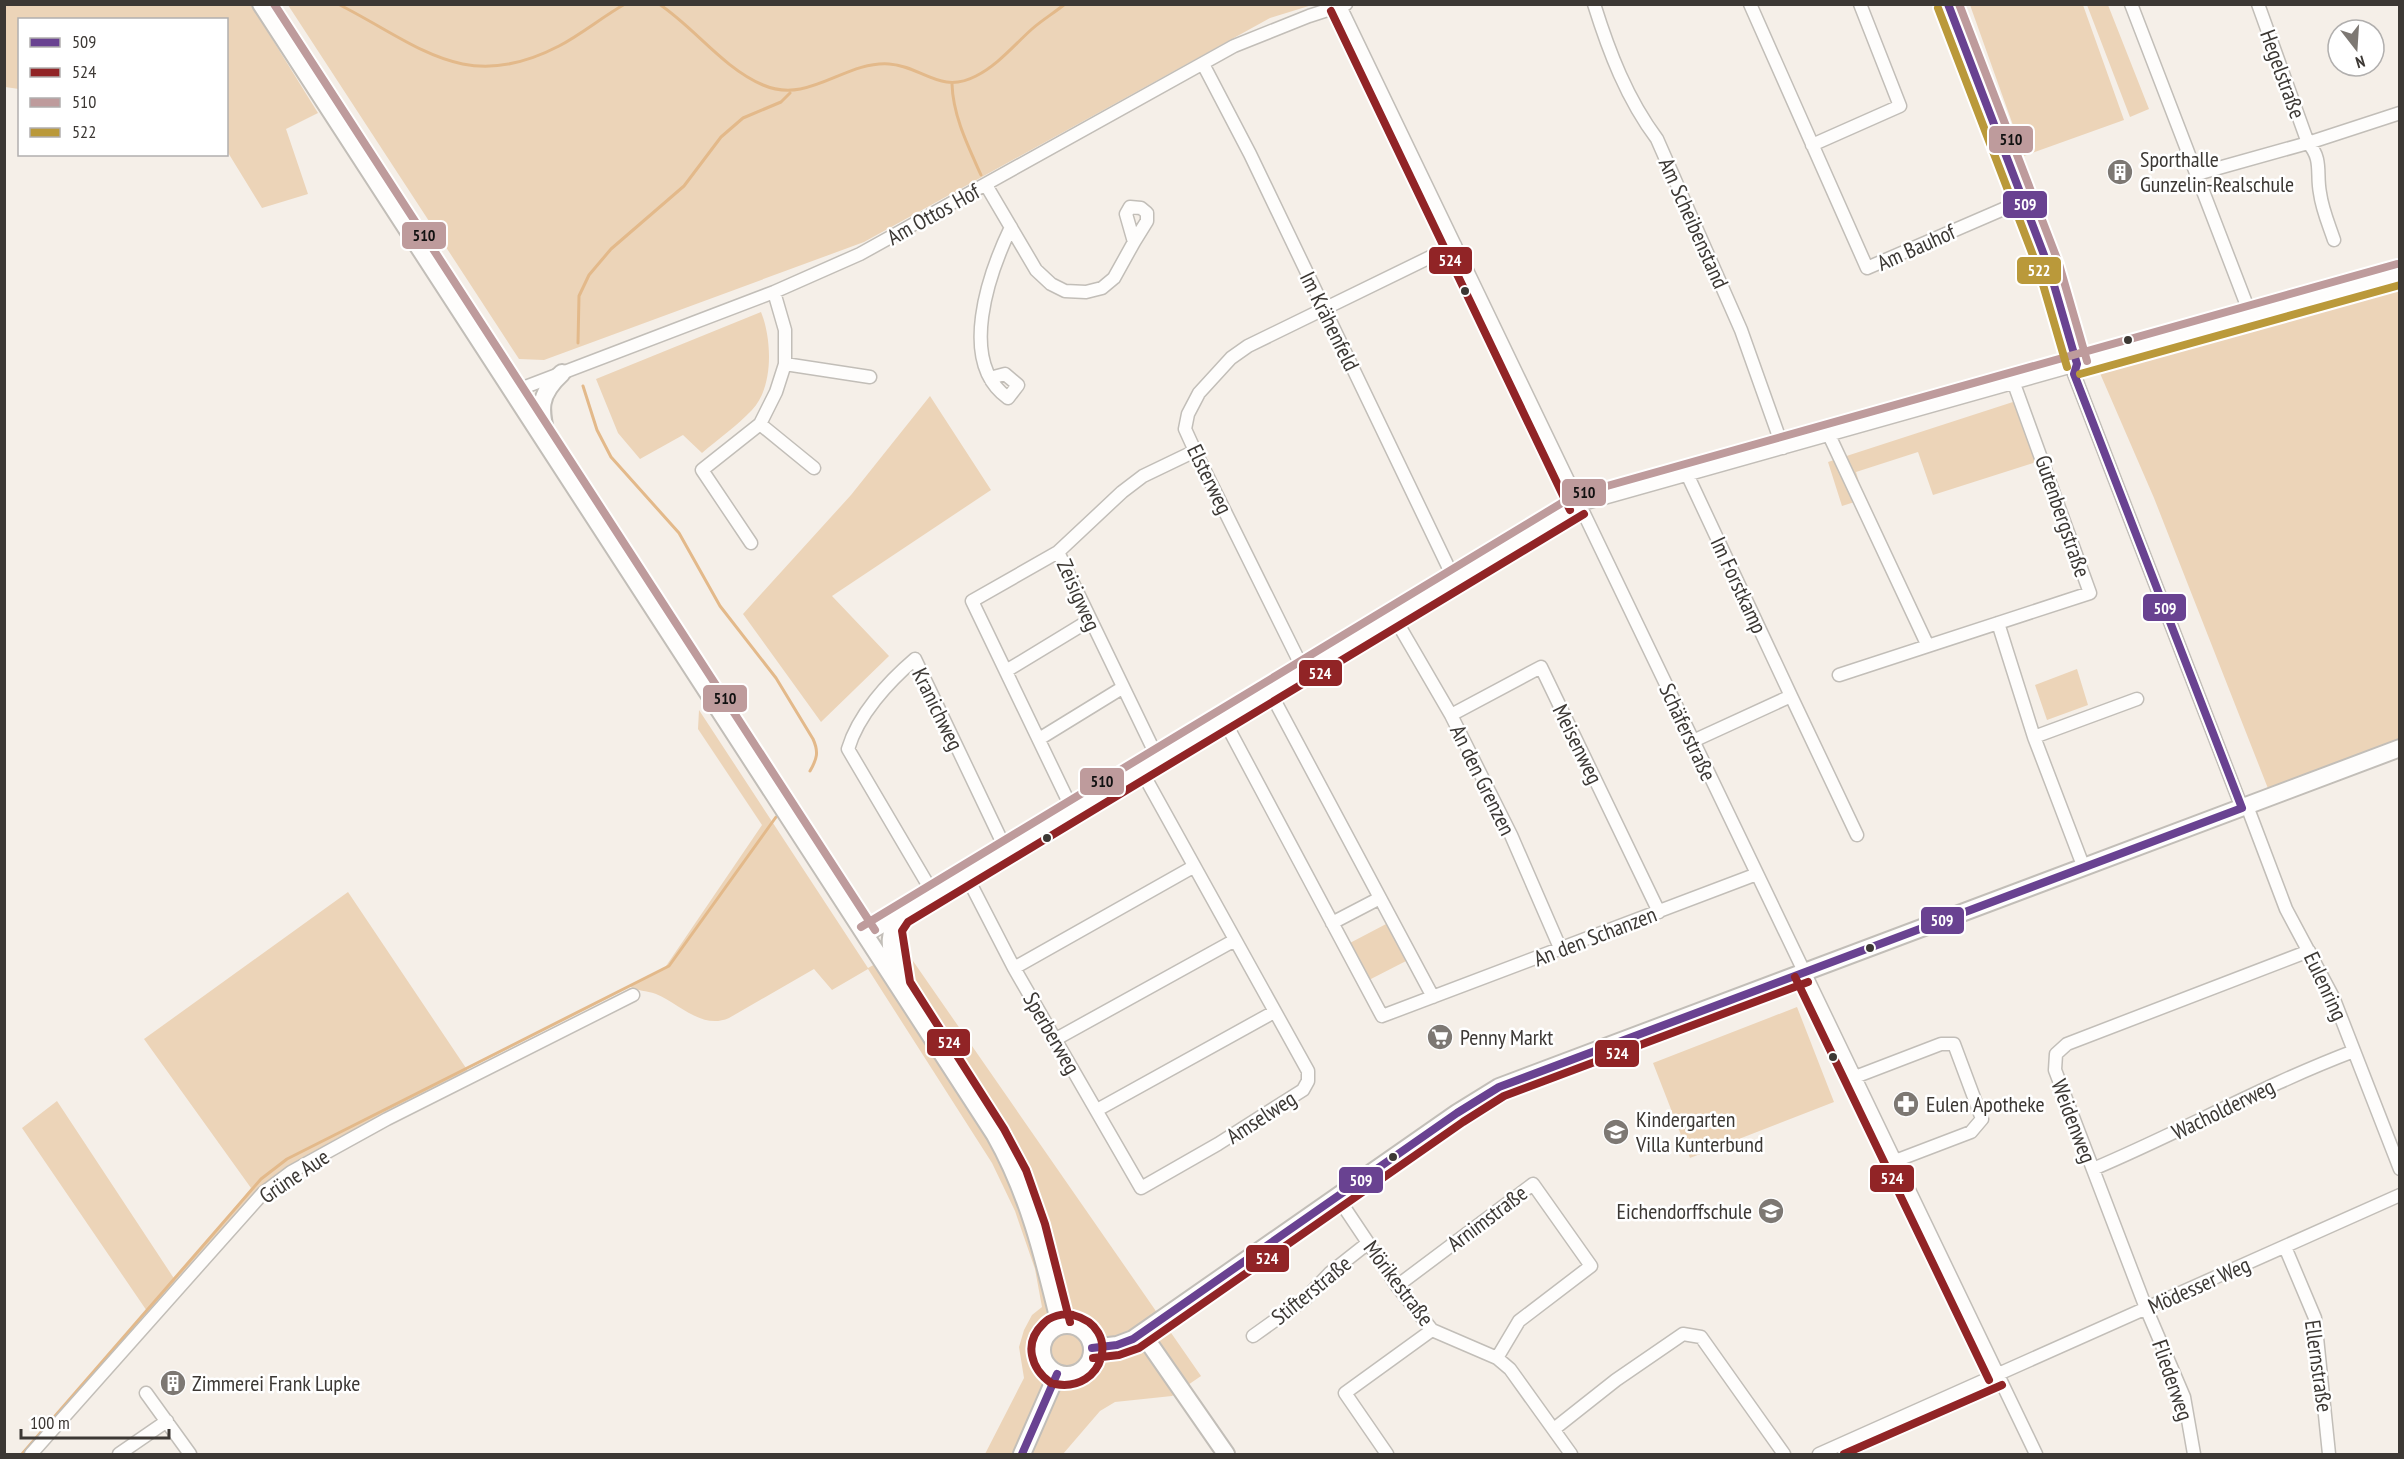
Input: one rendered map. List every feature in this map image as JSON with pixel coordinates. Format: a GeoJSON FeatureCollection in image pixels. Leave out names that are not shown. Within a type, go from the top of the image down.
{"type":"FeatureCollection","features":[{"type":"Feature","properties":{"kind":"main road"},"geometry":{"type":"LineString","coordinates":[[261,4],[995,1135],[1016,1174],[1035,1227],[1060,1326]]}},
{"type":"Feature","properties":{"kind":"main road"},"geometry":{"type":"LineString","coordinates":[[549,450],[543,422],[543,404],[547,387],[562,373]]}},
{"type":"Feature","properties":{"kind":"main road"},"geometry":{"type":"LineString","coordinates":[[1092,1348],[1117,1345],[1142,1333],[1457,1113],[1499,1087],[2400,748]]}},
{"type":"Feature","properties":{"kind":"main road"},"geometry":{"type":"LineString","coordinates":[[900,986],[890,937],[892,927],[901,914]]}},
{"type":"Feature","properties":{"kind":"main road"},"geometry":{"type":"LineString","coordinates":[[1071,1325],[1082,1329],[1089,1338],[1092,1348],[1090,1359],[1084,1369],[1068,1376],[1057,1374],[1045,1364],[1041,1348],[1047,1334],[1060,1326],[1071,1325]]}},
{"type":"Feature","properties":{"kind":"main road"},"geometry":{"type":"LineString","coordinates":[[1142,1333],[1226,1455]]}},
{"type":"Feature","properties":{"kind":"main road"},"geometry":{"type":"LineString","coordinates":[[1022,1455],[1057,1374]]}},
{"type":"Feature","properties":{"kind":"street","name":"Am Scheibenstand"},"geometry":{"type":"LineString","coordinates":[[1594,4],[1606,42],[1636,111],[1657,139],[1736,320],[1783,448]]}},
{"type":"Feature","properties":{"kind":"street","name":"Am Bauhof"},"geometry":{"type":"LineString","coordinates":[[1750,4],[1867,268],[2022,201]]}},
{"type":"Feature","properties":{"kind":"street"},"geometry":{"type":"LineString","coordinates":[[1812,145],[1900,106],[1860,4]]}},
{"type":"Feature","properties":{"kind":"street","name":"Eulenring"},"geometry":{"type":"LineString","coordinates":[[1948,4],[2049,268],[2077,364],[2074,374],[2286,909],[2334,997],[2400,1169]]}},
{"type":"Feature","properties":{"kind":"street"},"geometry":{"type":"LineString","coordinates":[[2131,4],[2251,316]]}},
{"type":"Feature","properties":{"kind":"street","name":"Hegelstraße"},"geometry":{"type":"LineString","coordinates":[[2258,4],[2308,142],[2315,150],[2320,166],[2319,192],[2334,240]]}},
{"type":"Feature","properties":{"kind":"street","name":"Am Ottos Hof"},"geometry":{"type":"LineString","coordinates":[[512,392],[774,292],[869,249],[1203,64],[1267,31],[1342,5]]}},
{"type":"Feature","properties":{"kind":"street","name":"Schäferstraße"},"geometry":{"type":"LineString","coordinates":[[1342,5],[1579,505],[2036,1455]]}},
{"type":"Feature","properties":{"kind":"street","name":"Im Krähenfeld"},"geometry":{"type":"LineString","coordinates":[[1203,64],[1250,154],[1454,579]]}},
{"type":"Feature","properties":{"kind":"street"},"geometry":{"type":"LineString","coordinates":[[2308,142],[2400,113]]}},
{"type":"Feature","properties":{"kind":"street","name":"Hegelstraße"},"geometry":{"type":"LineString","coordinates":[[2197,174],[2308,142]]}},
{"type":"Feature","properties":{"kind":"street"},"geometry":{"type":"LineString","coordinates":[[986,185],[1042,277],[1065,291],[1086,292],[1102,288],[1114,278],[1134,242]]}},
{"type":"Feature","properties":{"kind":"street"},"geometry":{"type":"LineString","coordinates":[[990,378],[981,350],[987,288],[1011,227]]}},
{"type":"Feature","properties":{"kind":"street","name":"Elsterweg"},"geometry":{"type":"LineString","coordinates":[[1305,671],[1195,451],[1185,429],[1188,414],[1199,393],[1217,372],[1248,346],[1455,245]]}},
{"type":"Feature","properties":{"kind":"street"},"geometry":{"type":"LineString","coordinates":[[867,936],[1579,505],[2013,381],[2400,274]]}},
{"type":"Feature","properties":{"kind":"street"},"geometry":{"type":"LineString","coordinates":[[751,543],[702,470],[760,424],[776,392],[785,364],[785,330],[774,292]]}},
{"type":"Feature","properties":{"kind":"street"},"geometry":{"type":"LineString","coordinates":[[785,364],[870,377]]}},
{"type":"Feature","properties":{"kind":"street","name":"Gutenbergstraße"},"geometry":{"type":"LineString","coordinates":[[1839,675],[2090,593],[2013,381]]}},
{"type":"Feature","properties":{"kind":"street"},"geometry":{"type":"LineString","coordinates":[[760,424],[814,468]]}},
{"type":"Feature","properties":{"kind":"street"},"geometry":{"type":"LineString","coordinates":[[1829,435],[1927,645]]}},
{"type":"Feature","properties":{"kind":"street","name":"Zeisigweg"},"geometry":{"type":"LineString","coordinates":[[1158,759],[1058,552],[1122,492],[1143,476],[1195,451]]}},
{"type":"Feature","properties":{"kind":"street","name":"Im Forstkamp"},"geometry":{"type":"LineString","coordinates":[[1687,474],[1857,835]]}},
{"type":"Feature","properties":{"kind":"street"},"geometry":{"type":"LineString","coordinates":[[1058,552],[972,601],[1073,811]]}},
{"type":"Feature","properties":{"kind":"street","name":"An den Grenzen"},"geometry":{"type":"LineString","coordinates":[[1394,617],[1451,715],[1510,835],[1561,950]]}},
{"type":"Feature","properties":{"kind":"street"},"geometry":{"type":"LineString","coordinates":[[1006,671],[1090,620]]}},
{"type":"Feature","properties":{"kind":"street"},"geometry":{"type":"LineString","coordinates":[[1998,623],[2034,737],[2084,868]]}},
{"type":"Feature","properties":{"kind":"street","name":"Kranichweg"},"geometry":{"type":"LineString","coordinates":[[934,895],[848,750],[853,733],[874,702],[915,659],[1006,850]]}},
{"type":"Feature","properties":{"kind":"street","name":"Meisenweg"},"geometry":{"type":"LineString","coordinates":[[1451,715],[1541,667],[1659,912]]}},
{"type":"Feature","properties":{"kind":"street"},"geometry":{"type":"LineString","coordinates":[[1039,739],[1122,688]]}},
{"type":"Feature","properties":{"kind":"street"},"geometry":{"type":"LineString","coordinates":[[1270,692],[1433,997]]}},
{"type":"Feature","properties":{"kind":"street"},"geometry":{"type":"LineString","coordinates":[[1693,741],[1791,696]]}},
{"type":"Feature","properties":{"kind":"street"},"geometry":{"type":"LineString","coordinates":[[2034,737],[2137,699]]}},
{"type":"Feature","properties":{"kind":"street","name":"An den Schanzen"},"geometry":{"type":"LineString","coordinates":[[1224,720],[1382,1016],[1757,874]]}},
{"type":"Feature","properties":{"kind":"street","name":"Amselweg"},"geometry":{"type":"LineString","coordinates":[[1141,770],[1308,1071],[1308,1081],[1303,1090],[1218,1144],[1141,1188]]}},
{"type":"Feature","properties":{"kind":"street"},"geometry":{"type":"LineString","coordinates":[[1014,968],[1193,867]]}},
{"type":"Feature","properties":{"kind":"street","name":"Sperberweg"},"geometry":{"type":"LineString","coordinates":[[966,875],[1014,968],[1141,1188]]}},
{"type":"Feature","properties":{"kind":"street"},"geometry":{"type":"LineString","coordinates":[[1332,923],[1380,898]]}},
{"type":"Feature","properties":{"kind":"street"},"geometry":{"type":"LineString","coordinates":[[1056,1039],[1235,940]]}},
{"type":"Feature","properties":{"kind":"street","name":"Weidenweg"},"geometry":{"type":"LineString","coordinates":[[2146,1308],[2055,1070],[2056,1054],[2067,1044],[2309,951]]}},
{"type":"Feature","properties":{"kind":"street","name":"Grüne Aue"},"geometry":{"type":"LineString","coordinates":[[31,1455],[262,1193],[291,1172],[387,1119],[633,995]]}},
{"type":"Feature","properties":{"kind":"street"},"geometry":{"type":"LineString","coordinates":[[1097,1110],[1274,1012]]}},
{"type":"Feature","properties":{"kind":"street"},"geometry":{"type":"LineString","coordinates":[[1855,1077],[1941,1044],[1954,1044],[1982,1119],[1979,1126],[1971,1132],[1895,1161]]}},
{"type":"Feature","properties":{"kind":"street","name":"Wacholderweg"},"geometry":{"type":"LineString","coordinates":[[2093,1169],[2144,1147],[2278,1081],[2354,1051]]}},
{"type":"Feature","properties":{"kind":"street","name":"Arnimstraße"},"geometry":{"type":"LineString","coordinates":[[1397,1286],[1533,1184],[1592,1266],[1519,1321],[1497,1358]]}},
{"type":"Feature","properties":{"kind":"street","name":"Mödesser Weg"},"geometry":{"type":"LineString","coordinates":[[1998,1375],[2400,1195]]}},
{"type":"Feature","properties":{"kind":"street","name":"Mörikestraße"},"geometry":{"type":"LineString","coordinates":[[1338,1198],[1397,1286],[1432,1330],[1497,1358],[1510,1369],[1571,1455]]}},
{"type":"Feature","properties":{"kind":"street","name":"Stifterstraße"},"geometry":{"type":"LineString","coordinates":[[1253,1336],[1305,1299],[1330,1273],[1368,1244]]}},
{"type":"Feature","properties":{"kind":"street","name":"Ellernstraße"},"geometry":{"type":"LineString","coordinates":[[2285,1246],[2315,1318],[2329,1455]]}},
{"type":"Feature","properties":{"kind":"street","name":"Fliederweg"},"geometry":{"type":"LineString","coordinates":[[2146,1308],[2184,1397],[2194,1455]]}},
{"type":"Feature","properties":{"kind":"street"},"geometry":{"type":"LineString","coordinates":[[1386,1455],[1345,1393],[1432,1330]]}},
{"type":"Feature","properties":{"kind":"street"},"geometry":{"type":"LineString","coordinates":[[1554,1429],[1616,1380],[1683,1334],[1701,1337],[1784,1455]]}},
{"type":"Feature","properties":{"kind":"street"},"geometry":{"type":"LineString","coordinates":[[1819,1455],[1998,1375]]}},
{"type":"Feature","properties":{"kind":"street"},"geometry":{"type":"LineString","coordinates":[[147,1393],[190,1455]]}},
{"type":"Feature","properties":{"kind":"street"},"geometry":{"type":"LineString","coordinates":[[119,1455],[167,1421]]}},
{"type":"Feature","properties":{"kind":"shaded area"},"geometry":{"type":"Polygon","coordinates":[[[4,5],[251,5],[318,113],[286,129],[308,194],[262,208],[228,153],[228,18],[18,18],[18,89],[5,87],[4,5]]]}},
{"type":"Feature","properties":{"kind":"shaded area"},"geometry":{"type":"Polygon","coordinates":[[[288,5],[1312,5],[1270,18],[864,242],[544,360],[519,359],[288,5]]]}},
{"type":"Feature","properties":{"kind":"shaded area"},"geometry":{"type":"Polygon","coordinates":[[[1970,5],[2083,5],[2124,120],[2024,156],[1970,5]]]}},
{"type":"Feature","properties":{"kind":"shaded area"},"geometry":{"type":"Polygon","coordinates":[[[2087,5],[2108,5],[2149,109],[2130,117],[2087,5]]]}},
{"type":"Feature","properties":{"kind":"shaded area"},"geometry":{"type":"Polygon","coordinates":[[[2399,287],[2399,742],[2269,791],[2154,498],[2099,371],[2399,287]]]}},
{"type":"Feature","properties":{"kind":"shaded area"},"geometry":{"type":"Polygon","coordinates":[[[761,312],[767,335],[769,362],[764,389],[752,410],[702,453],[683,435],[640,459],[618,433],[596,379],[761,312]]]}},
{"type":"Feature","properties":{"kind":"shaded area"},"geometry":{"type":"Polygon","coordinates":[[[930,396],[991,490],[832,596],[889,656],[821,722],[743,614],[851,495],[930,396]]]}},
{"type":"Feature","properties":{"kind":"shaded area"},"geometry":{"type":"Polygon","coordinates":[[[2016,401],[2036,462],[1933,495],[1918,452],[1856,472],[1864,499],[1842,506],[1828,462],[2016,401]]]}},
{"type":"Feature","properties":{"kind":"shaded area"},"geometry":{"type":"Polygon","coordinates":[[[2077,669],[2088,705],[2047,720],[2035,685],[2077,669]]]}},
{"type":"Feature","properties":{"kind":"shaded area"},"geometry":{"type":"Polygon","coordinates":[[[699,710],[868,968],[904,948],[1201,1376],[1172,1396],[1115,1402],[1100,1411],[1063,1454],[985,1454],[1024,1378],[1019,1347],[1032,1315],[1042,1307],[1035,1269],[1015,1211],[992,1163],[868,969],[832,990],[814,969],[729,1018],[719,1021],[700,1018],[665,998],[629,986],[664,969],[762,825],[698,729],[699,710]]]}},
{"type":"Feature","properties":{"kind":"shaded area"},"geometry":{"type":"Polygon","coordinates":[[[348,892],[470,1074],[284,1172],[151,1317],[22,1128],[57,1101],[175,1280],[251,1188],[144,1039],[348,892]]]}},
{"type":"Feature","properties":{"kind":"shaded area"},"geometry":{"type":"Polygon","coordinates":[[[1388,923],[1408,960],[1367,981],[1348,944],[1388,923]]]}},
{"type":"Feature","properties":{"kind":"shaded area"},"geometry":{"type":"Polygon","coordinates":[[[1797,1007],[1834,1102],[1690,1158],[1653,1063],[1797,1007]]]}},
{"type":"Feature","properties":{"kind":"waterway"},"geometry":{"type":"LineString","coordinates":[[338,4],[444,59],[469,65],[496,66],[526,60],[559,46],[625,4]]}},
{"type":"Feature","properties":{"kind":"waterway"},"geometry":{"type":"LineString","coordinates":[[659,4],[735,69],[763,85],[780,90],[796,90],[857,69],[889,64],[911,69],[941,81],[963,81],[992,66],[1036,26],[1065,4]]}},
{"type":"Feature","properties":{"kind":"waterway"},"geometry":{"type":"LineString","coordinates":[[952,84],[958,119],[981,175]]}},
{"type":"Feature","properties":{"kind":"waterway"},"geometry":{"type":"LineString","coordinates":[[578,343],[579,296],[589,275],[611,249],[684,186],[721,137],[743,118],[781,102],[790,93]]}},
{"type":"Feature","properties":{"kind":"waterway"},"geometry":{"type":"LineString","coordinates":[[583,386],[597,430],[611,457],[679,533],[720,606],[776,678],[813,739],[816,755],[810,771]]}},
{"type":"Feature","properties":{"kind":"waterway"},"geometry":{"type":"LineString","coordinates":[[22,1454],[261,1179],[287,1159],[669,966],[776,817]]}},
{"type":"Feature","properties":{"kind":"transit line","name":"510"},"geometry":{"type":"LineString","coordinates":[[274,4],[875,930]]}},
{"type":"Feature","properties":{"kind":"transit line","name":"509"},"geometry":{"type":"LineString","coordinates":[[1948,4],[2049,268],[2077,364],[2074,374],[2242,808]]}},
{"type":"Feature","properties":{"kind":"transit line","name":"510"},"geometry":{"type":"LineString","coordinates":[[1959,4],[2059,264],[2087,361]]}},
{"type":"Feature","properties":{"kind":"transit line","name":"522"},"geometry":{"type":"LineString","coordinates":[[1938,8],[2039,271],[2067,367]]}},
{"type":"Feature","properties":{"kind":"transit line","name":"524"},"geometry":{"type":"LineString","coordinates":[[1331,11],[1570,510]]}},
{"type":"Feature","properties":{"kind":"transit line","name":"510"},"geometry":{"type":"LineString","coordinates":[[861,927],[1575,495],[2397,264]]}},
{"type":"Feature","properties":{"kind":"transit line","name":"522"},"geometry":{"type":"LineString","coordinates":[[2080,374],[2400,285]]}},
{"type":"Feature","properties":{"kind":"transit line","name":"524"},"geometry":{"type":"LineString","coordinates":[[1070,1322],[1045,1224],[1026,1170],[1004,1129],[910,982],[902,931],[908,922],[1584,514]]}},
{"type":"Feature","properties":{"kind":"transit line","name":"509"},"geometry":{"type":"LineString","coordinates":[[1092,1348],[1117,1345],[1133,1339],[1457,1113],[1499,1087],[2242,808]]}},
{"type":"Feature","properties":{"kind":"transit line","name":"524"},"geometry":{"type":"LineString","coordinates":[[1795,977],[1989,1380]]}},
{"type":"Feature","properties":{"kind":"transit line","name":"524"},"geometry":{"type":"LineString","coordinates":[[1093,1358],[1119,1355],[1139,1348],[1463,1122],[1504,1096],[1808,982]]}},
{"type":"Feature","properties":{"kind":"transit line","name":"524"},"geometry":{"type":"LineString","coordinates":[[1051,1383],[1038,1371],[1034,1363],[1031,1347],[1033,1339],[1037,1331],[1049,1319],[1061,1315],[1073,1315],[1089,1322],[1098,1333],[1102,1345],[1101,1358],[1095,1370],[1086,1379],[1072,1384],[1055,1384]]}},
{"type":"Feature","properties":{"kind":"transit line","name":"509"},"geometry":{"type":"LineString","coordinates":[[1022,1454],[1057,1374]]}},
{"type":"Feature","properties":{"kind":"transit line","name":"524"},"geometry":{"type":"LineString","coordinates":[[1844,1454],[2002,1385]]}},
{"type":"Feature","properties":{"kind":"place","name":"Sporthalle Gunzelin-Realschule"},"geometry":{"type":"Point","coordinates":[2120,172]}},
{"type":"Feature","properties":{"kind":"place","name":"Penny Markt"},"geometry":{"type":"Point","coordinates":[1440,1037]}},
{"type":"Feature","properties":{"kind":"place","name":"Eulen Apotheke"},"geometry":{"type":"Point","coordinates":[1906,1104]}},
{"type":"Feature","properties":{"kind":"place","name":"Kindergarten Villa Kunterbund"},"geometry":{"type":"Point","coordinates":[1616,1132]}},
{"type":"Feature","properties":{"kind":"place","name":"Eichendorffschule"},"geometry":{"type":"Point","coordinates":[1771,1211]}},
{"type":"Feature","properties":{"kind":"place","name":"Zimmerei Frank Lupke"},"geometry":{"type":"Point","coordinates":[173,1383]}}]}
